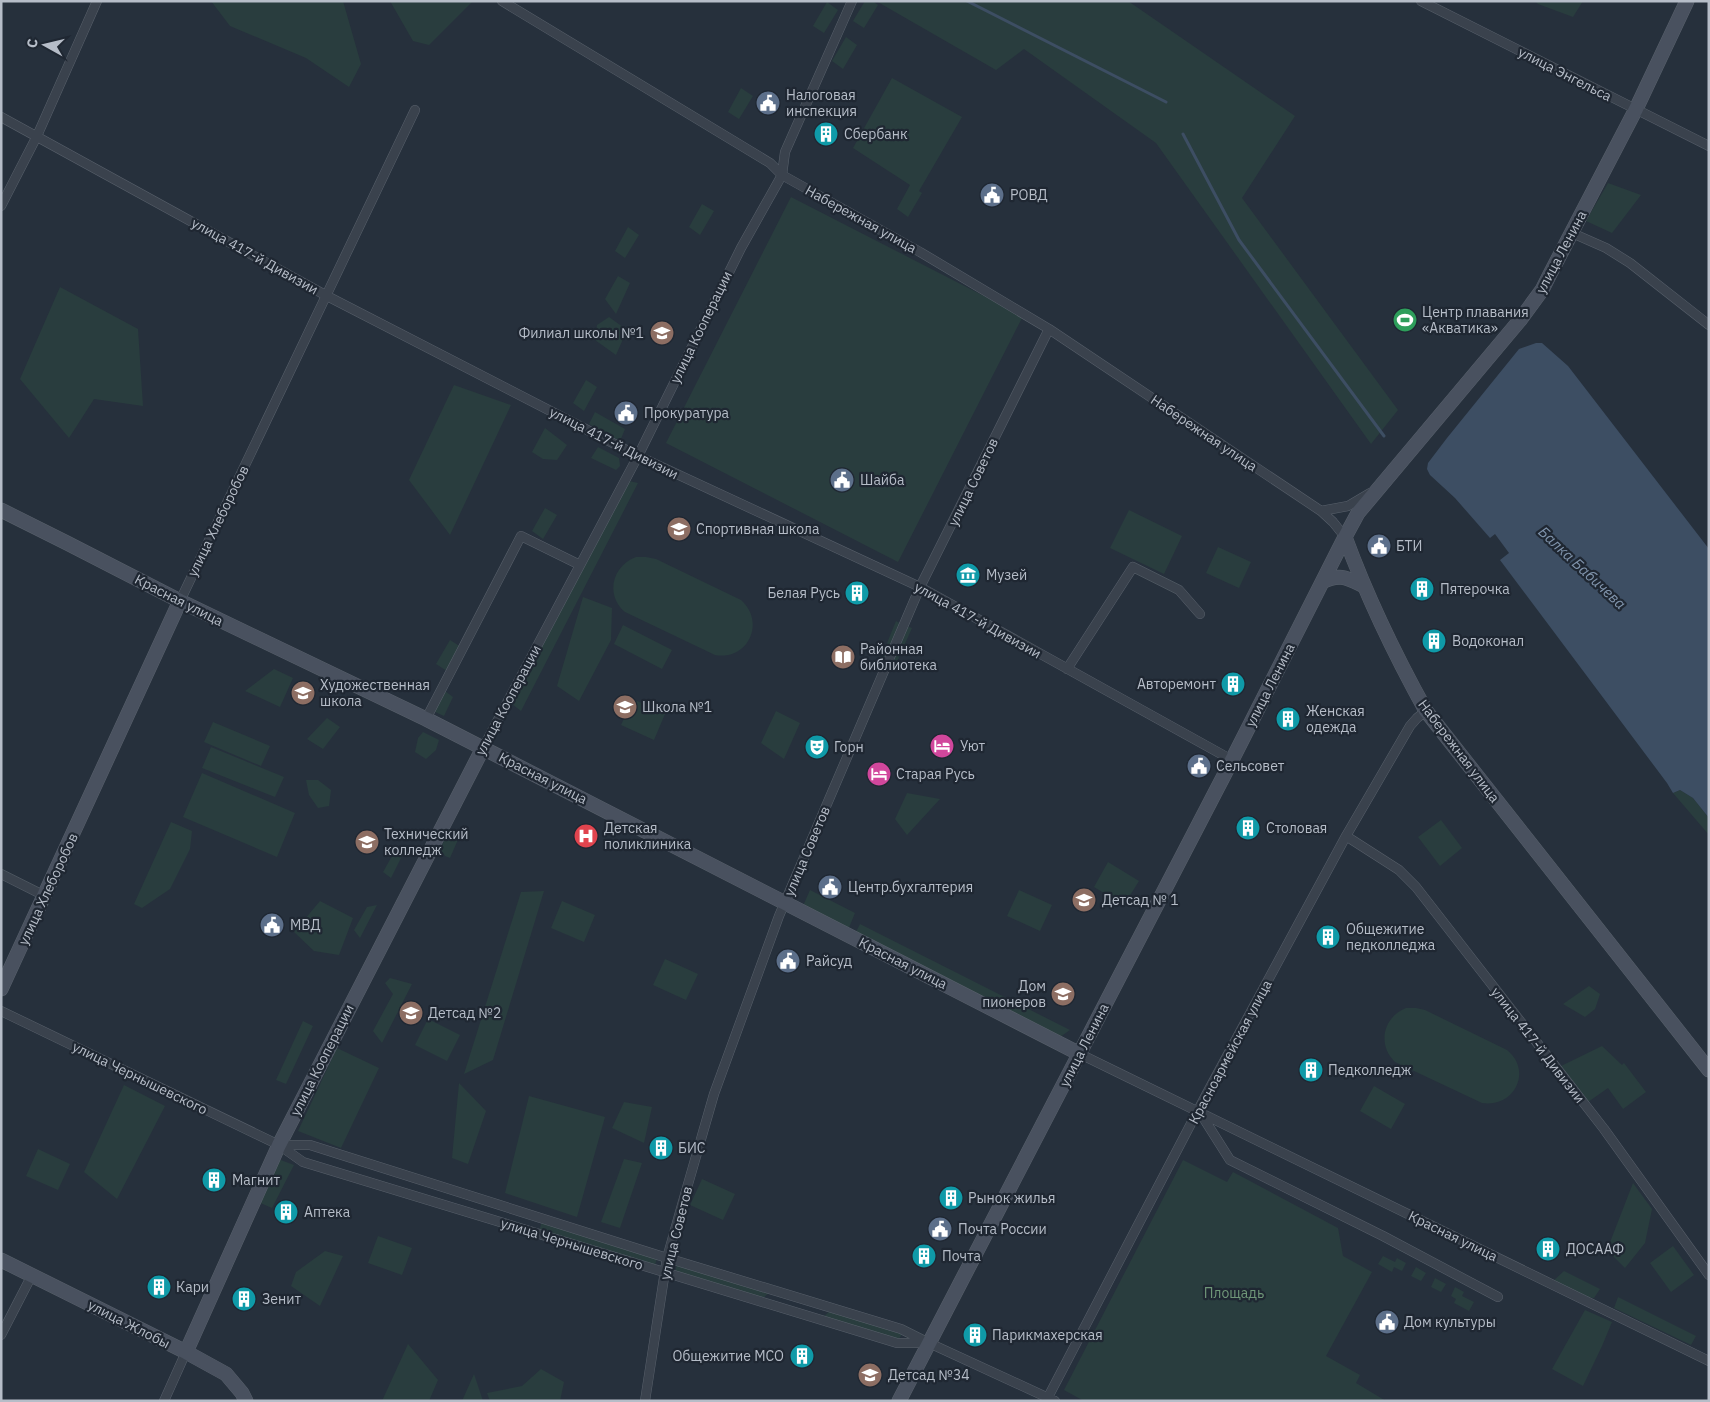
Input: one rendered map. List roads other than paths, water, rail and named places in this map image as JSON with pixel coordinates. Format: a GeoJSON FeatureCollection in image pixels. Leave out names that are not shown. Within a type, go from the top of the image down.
{"type":"FeatureCollection","features":[{"type":"Feature","properties":{"kind":"street"},"geometry":{"type":"LineString","coordinates":[[1,206],[37,136],[96,1]]}},
{"type":"Feature","properties":{"kind":"street","name":"Набережная улица"},"geometry":{"type":"LineString","coordinates":[[502,1],[770,163],[782,175],[920,252],[1049,329],[1321,511],[1333,522],[1344,537],[1364,586],[1401,666],[1426,711],[1709,1070]]}},
{"type":"Feature","properties":{"kind":"street","name":"улица Кооперации"},"geometry":{"type":"LineString","coordinates":[[164,1401],[279,1145],[484,748],[638,456],[721,286],[782,175],[784,152],[852,1]]}},
{"type":"Feature","properties":{"kind":"street","name":"улица Энгельса"},"geometry":{"type":"LineString","coordinates":[[1421,1],[1709,146]]}},
{"type":"Feature","properties":{"kind":"street","name":"улица Ленина"},"geometry":{"type":"LineString","coordinates":[[899,1401],[1232,760],[1344,537],[1358,513],[1520,320],[1542,290],[1636,109],[1687,1]]}},
{"type":"Feature","properties":{"kind":"street","name":"улица Хлеборобов"},"geometry":{"type":"LineString","coordinates":[[1,989],[180,601],[415,110]]}},
{"type":"Feature","properties":{"kind":"street","name":"улица 417-й Дивизии"},"geometry":{"type":"LineString","coordinates":[[1,117],[327,296],[638,456],[920,587],[1232,760]]}},
{"type":"Feature","properties":{"kind":"street"},"geometry":{"type":"LineString","coordinates":[[1572,233],[1606,248],[1630,263],[1709,325]]}},
{"type":"Feature","properties":{"kind":"street","name":"улица Советов"},"geometry":{"type":"LineString","coordinates":[[645,1401],[667,1258],[714,1094],[785,902],[920,587],[1049,329]]}},
{"type":"Feature","properties":{"kind":"street"},"geometry":{"type":"LineString","coordinates":[[1321,511],[1348,506],[1381,486]]}},
{"type":"Feature","properties":{"kind":"street","name":"Красная улица"},"geometry":{"type":"LineString","coordinates":[[1,510],[180,601],[484,748],[1080,1054],[1198,1110],[1709,1362]]}},
{"type":"Feature","properties":{"kind":"street"},"geometry":{"type":"LineString","coordinates":[[426,719],[521,536],[580,565]]}},
{"type":"Feature","properties":{"kind":"street"},"geometry":{"type":"LineString","coordinates":[[1067,669],[1133,567],[1179,590],[1200,614]]}},
{"type":"Feature","properties":{"kind":"street"},"geometry":{"type":"LineString","coordinates":[[1322,582],[1332,577],[1344,577],[1364,586]]}},
{"type":"Feature","properties":{"kind":"street","name":"Красноармейская улица"},"geometry":{"type":"LineString","coordinates":[[1050,1400],[1198,1110],[1346,836],[1410,726],[1426,711]]}},
{"type":"Feature","properties":{"kind":"street","name":"улица 417-й Дивизии"},"geometry":{"type":"LineString","coordinates":[[1346,836],[1399,870],[1416,887],[1604,1129],[1709,1275]]}},
{"type":"Feature","properties":{"kind":"street"},"geometry":{"type":"LineString","coordinates":[[1,874],[45,896]]}},
{"type":"Feature","properties":{"kind":"street","name":"улица Чернышевского"},"geometry":{"type":"LineString","coordinates":[[1,1011],[279,1145],[303,1162],[897,1343],[929,1344]]}},
{"type":"Feature","properties":{"kind":"street"},"geometry":{"type":"LineString","coordinates":[[1198,1110],[1230,1160],[1383,1236],[1498,1297]]}},
{"type":"Feature","properties":{"kind":"street","name":"улица Чернышевского"},"geometry":{"type":"LineString","coordinates":[[279,1145],[310,1145],[667,1258],[901,1328],[929,1344],[1050,1400]]}},
{"type":"Feature","properties":{"kind":"street","name":"улица Жлобы"},"geometry":{"type":"LineString","coordinates":[[1,1260],[186,1352],[226,1374],[242,1393],[246,1401]]}},
{"type":"Feature","properties":{"kind":"street"},"geometry":{"type":"LineString","coordinates":[[1,1335],[32,1275]]}},
{"type":"Feature","properties":{"kind":"water","name":"Балка Бабичева"},"geometry":{"type":"Polygon","coordinates":[[[1536,343],[1542,343],[1568,366],[1709,549],[1709,818],[1693,798],[1680,790],[1673,793],[1500,560],[1509,553],[1495,534],[1490,538],[1455,498],[1430,475],[1427,469],[1428,463],[1447,438],[1519,349],[1536,343]]]}},
{"type":"Feature","properties":{"kind":"waterway"},"geometry":{"type":"LineString","coordinates":[[967,1],[1166,102]]}},
{"type":"Feature","properties":{"kind":"waterway"},"geometry":{"type":"LineString","coordinates":[[1183,134],[1239,240],[1384,436]]}},
{"type":"Feature","properties":{"kind":"place","name":"Налоговая инспекция"},"geometry":{"type":"Point","coordinates":[768,103]}},
{"type":"Feature","properties":{"kind":"place","name":"Сбербанк"},"geometry":{"type":"Point","coordinates":[826,134]}},
{"type":"Feature","properties":{"kind":"place","name":"РОВД"},"geometry":{"type":"Point","coordinates":[992,195]}},
{"type":"Feature","properties":{"kind":"place","name":"Центр плавания «Акватика»"},"geometry":{"type":"Point","coordinates":[1405,320]}},
{"type":"Feature","properties":{"kind":"place","name":"Филиал школы №1"},"geometry":{"type":"Point","coordinates":[662,333]}},
{"type":"Feature","properties":{"kind":"place","name":"Прокуратура"},"geometry":{"type":"Point","coordinates":[626,413]}},
{"type":"Feature","properties":{"kind":"place","name":"Шайба"},"geometry":{"type":"Point","coordinates":[842,480]}},
{"type":"Feature","properties":{"kind":"place","name":"Спортивная школа"},"geometry":{"type":"Point","coordinates":[679,529]}},
{"type":"Feature","properties":{"kind":"place","name":"БТИ"},"geometry":{"type":"Point","coordinates":[1379,546]}},
{"type":"Feature","properties":{"kind":"place","name":"Музей"},"geometry":{"type":"Point","coordinates":[968,575]}},
{"type":"Feature","properties":{"kind":"place","name":"Пятерочка"},"geometry":{"type":"Point","coordinates":[1422,589]}},
{"type":"Feature","properties":{"kind":"place","name":"Белая Русь"},"geometry":{"type":"Point","coordinates":[857,593]}},
{"type":"Feature","properties":{"kind":"place","name":"Водоконал"},"geometry":{"type":"Point","coordinates":[1434,641]}},
{"type":"Feature","properties":{"kind":"place","name":"Районная библиотека"},"geometry":{"type":"Point","coordinates":[843,657]}},
{"type":"Feature","properties":{"kind":"place","name":"Авторемонт"},"geometry":{"type":"Point","coordinates":[1233,684]}},
{"type":"Feature","properties":{"kind":"place","name":"Художественная школа"},"geometry":{"type":"Point","coordinates":[303,693]}},
{"type":"Feature","properties":{"kind":"place","name":"Школа №1"},"geometry":{"type":"Point","coordinates":[625,707]}},
{"type":"Feature","properties":{"kind":"place","name":"Женская одежда"},"geometry":{"type":"Point","coordinates":[1288,719]}},
{"type":"Feature","properties":{"kind":"place","name":"Уют"},"geometry":{"type":"Point","coordinates":[942,746]}},
{"type":"Feature","properties":{"kind":"place","name":"Горн"},"geometry":{"type":"Point","coordinates":[817,747]}},
{"type":"Feature","properties":{"kind":"place","name":"Сельсовет"},"geometry":{"type":"Point","coordinates":[1199,766]}},
{"type":"Feature","properties":{"kind":"place","name":"Старая Русь"},"geometry":{"type":"Point","coordinates":[879,774]}},
{"type":"Feature","properties":{"kind":"place","name":"Столовая"},"geometry":{"type":"Point","coordinates":[1248,828]}},
{"type":"Feature","properties":{"kind":"place","name":"Детская поликлиника"},"geometry":{"type":"Point","coordinates":[586,836]}},
{"type":"Feature","properties":{"kind":"place","name":"Технический колледж"},"geometry":{"type":"Point","coordinates":[367,842]}},
{"type":"Feature","properties":{"kind":"place","name":"Центр.бухгалтерия"},"geometry":{"type":"Point","coordinates":[830,887]}},
{"type":"Feature","properties":{"kind":"place","name":"Детсад № 1"},"geometry":{"type":"Point","coordinates":[1084,900]}},
{"type":"Feature","properties":{"kind":"place","name":"МВД"},"geometry":{"type":"Point","coordinates":[272,925]}},
{"type":"Feature","properties":{"kind":"place","name":"Общежитие педколледжа"},"geometry":{"type":"Point","coordinates":[1328,937]}},
{"type":"Feature","properties":{"kind":"place","name":"Райсуд"},"geometry":{"type":"Point","coordinates":[788,961]}},
{"type":"Feature","properties":{"kind":"place","name":"Дом пионеров"},"geometry":{"type":"Point","coordinates":[1063,994]}},
{"type":"Feature","properties":{"kind":"place","name":"Детсад №2"},"geometry":{"type":"Point","coordinates":[411,1013]}},
{"type":"Feature","properties":{"kind":"place","name":"Педколледж"},"geometry":{"type":"Point","coordinates":[1311,1070]}},
{"type":"Feature","properties":{"kind":"place","name":"БИС"},"geometry":{"type":"Point","coordinates":[661,1148]}},
{"type":"Feature","properties":{"kind":"place","name":"Магнит"},"geometry":{"type":"Point","coordinates":[214,1180]}},
{"type":"Feature","properties":{"kind":"place","name":"Рынок жилья"},"geometry":{"type":"Point","coordinates":[951,1198]}},
{"type":"Feature","properties":{"kind":"place","name":"Аптека"},"geometry":{"type":"Point","coordinates":[286,1212]}},
{"type":"Feature","properties":{"kind":"place","name":"Почта России"},"geometry":{"type":"Point","coordinates":[940,1229]}},
{"type":"Feature","properties":{"kind":"place","name":"ДОСААФ"},"geometry":{"type":"Point","coordinates":[1548,1249]}},
{"type":"Feature","properties":{"kind":"place","name":"Почта"},"geometry":{"type":"Point","coordinates":[924,1256]}},
{"type":"Feature","properties":{"kind":"place","name":"Кари"},"geometry":{"type":"Point","coordinates":[159,1287]}},
{"type":"Feature","properties":{"kind":"place","name":"Зенит"},"geometry":{"type":"Point","coordinates":[244,1299]}},
{"type":"Feature","properties":{"kind":"place","name":"Дом культуры"},"geometry":{"type":"Point","coordinates":[1387,1322]}},
{"type":"Feature","properties":{"kind":"place","name":"Парикмахерская"},"geometry":{"type":"Point","coordinates":[975,1335]}},
{"type":"Feature","properties":{"kind":"place","name":"Общежитие МСО"},"geometry":{"type":"Point","coordinates":[802,1356]}},
{"type":"Feature","properties":{"kind":"place","name":"Детсад №34"},"geometry":{"type":"Point","coordinates":[870,1375]}},
{"type":"Feature","properties":{"kind":"park label","name":"Площадь"},"geometry":{"type":"Point","coordinates":[1234,1293]}}]}
